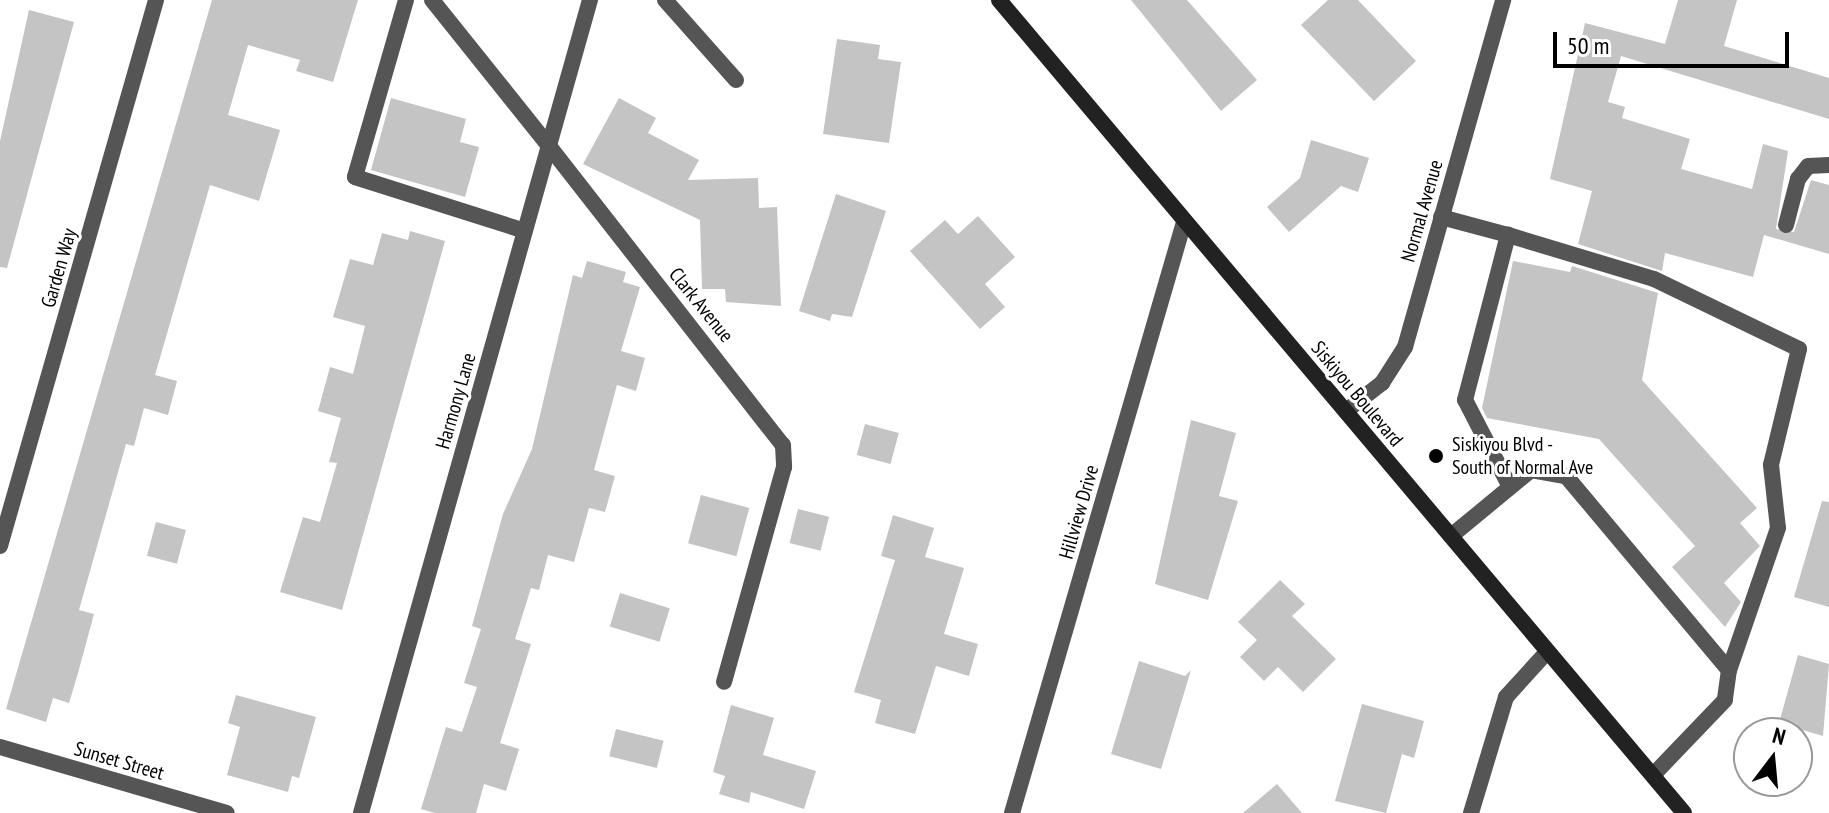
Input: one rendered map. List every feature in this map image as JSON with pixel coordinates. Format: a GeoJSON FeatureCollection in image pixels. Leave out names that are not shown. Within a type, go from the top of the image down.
{"type":"FeatureCollection","features":[{"type":"Feature","properties":{"kind":"main road","name":"Siskiyou Boulevard"},"geometry":{"type":"LineString","coordinates":[[999,0],[1684,813]]}},
{"type":"Feature","properties":{"kind":"street","name":"Garden Way"},"geometry":{"type":"LineString","coordinates":[[0,546],[156,0]]}},
{"type":"Feature","properties":{"kind":"street"},"geometry":{"type":"LineString","coordinates":[[406,0],[355,177],[525,231]]}},
{"type":"Feature","properties":{"kind":"street","name":"Clark Avenue"},"geometry":{"type":"LineString","coordinates":[[432,0],[783,445],[784,467],[724,682]]}},
{"type":"Feature","properties":{"kind":"street","name":"Harmony Lane"},"geometry":{"type":"LineString","coordinates":[[361,813],[590,0]]}},
{"type":"Feature","properties":{"kind":"street"},"geometry":{"type":"LineString","coordinates":[[665,0],[736,80]]}},
{"type":"Feature","properties":{"kind":"street","name":"Normal Avenue"},"geometry":{"type":"LineString","coordinates":[[1346,411],[1398,363],[1503,0]]}},
{"type":"Feature","properties":{"kind":"street"},"geometry":{"type":"LineString","coordinates":[[1786,225],[1798,179],[1808,166],[1829,165]]}},
{"type":"Feature","properties":{"kind":"street"},"geometry":{"type":"LineString","coordinates":[[1441,217],[1654,279],[1799,349],[1771,465],[1778,528],[1729,670],[1725,700],[1654,774]]}},
{"type":"Feature","properties":{"kind":"street","name":"Hillview Drive"},"geometry":{"type":"LineString","coordinates":[[1012,813],[1184,222]]}},
{"type":"Feature","properties":{"kind":"street"},"geometry":{"type":"LineString","coordinates":[[1508,235],[1465,400],[1510,487]]}},
{"type":"Feature","properties":{"kind":"street"},"geometry":{"type":"LineString","coordinates":[[1451,536],[1531,470],[1566,476],[1729,670]]}},
{"type":"Feature","properties":{"kind":"street"},"geometry":{"type":"LineString","coordinates":[[1471,813],[1506,697],[1547,652]]}},
{"type":"Feature","properties":{"kind":"street","name":"Sunset Street"},"geometry":{"type":"LineString","coordinates":[[0,747],[227,813]]}},
{"type":"Feature","properties":{"kind":"building"},"geometry":{"type":"Polygon","coordinates":[[[212,0],[358,0],[333,82],[296,71],[300,60],[248,45],[228,115],[280,130],[259,201],[210,185],[155,375],[177,381],[168,415],[144,408],[134,446],[126,444],[79,610],[94,614],[78,673],[69,703],[53,698],[46,722],[6,709],[212,0]]]}},
{"type":"Feature","properties":{"kind":"building"},"geometry":{"type":"Polygon","coordinates":[[[1131,0],[1187,0],[1257,80],[1221,111],[1131,0]]]}},
{"type":"Feature","properties":{"kind":"building"},"geometry":{"type":"Polygon","coordinates":[[[1328,0],[1358,0],[1416,61],[1374,101],[1301,25],[1328,0]]]}},
{"type":"Feature","properties":{"kind":"building"},"geometry":{"type":"Polygon","coordinates":[[[1678,0],[1737,0],[1724,46],[1829,78],[1829,119],[1621,56],[1608,102],[1625,107],[1622,118],[1690,139],[1681,169],[1752,189],[1763,144],[1788,151],[1776,229],[1794,232],[1811,180],[1829,185],[1829,254],[1764,235],[1753,277],[1665,253],[1662,271],[1578,244],[1592,191],[1550,179],[1585,23],[1665,44],[1678,0]]]}},
{"type":"Feature","properties":{"kind":"building"},"geometry":{"type":"Polygon","coordinates":[[[29,10],[74,22],[7,268],[0,267],[0,141],[29,10]]]}},
{"type":"Feature","properties":{"kind":"building"},"geometry":{"type":"Polygon","coordinates":[[[837,39],[880,45],[878,59],[901,62],[889,143],[823,134],[837,39]]]}},
{"type":"Feature","properties":{"kind":"building"},"geometry":{"type":"Polygon","coordinates":[[[391,98],[466,119],[460,142],[479,147],[465,197],[371,170],[391,98]]]}},
{"type":"Feature","properties":{"kind":"building"},"geometry":{"type":"Polygon","coordinates":[[[619,98],[656,118],[648,133],[699,160],[688,180],[758,178],[759,208],[777,207],[781,306],[726,302],[725,289],[702,289],[700,220],[583,164],[619,98]]]}},
{"type":"Feature","properties":{"kind":"building"},"geometry":{"type":"Polygon","coordinates":[[[1311,140],[1369,158],[1358,192],[1341,186],[1289,232],[1267,207],[1300,178],[1311,140]]]}},
{"type":"Feature","properties":{"kind":"building"},"geometry":{"type":"Polygon","coordinates":[[[836,194],[886,211],[852,317],[832,314],[830,321],[799,311],[836,194]]]}},
{"type":"Feature","properties":{"kind":"building"},"geometry":{"type":"Polygon","coordinates":[[[978,216],[1015,257],[985,284],[1005,307],[980,329],[910,251],[945,220],[958,234],[978,216]]]}},
{"type":"Feature","properties":{"kind":"building"},"geometry":{"type":"Polygon","coordinates":[[[410,231],[445,241],[342,610],[280,592],[303,517],[320,522],[337,463],[329,462],[341,418],[318,411],[330,367],[353,374],[365,326],[333,317],[350,259],[373,265],[382,233],[408,240],[410,231]]]}},
{"type":"Feature","properties":{"kind":"building"},"geometry":{"type":"Polygon","coordinates":[[[587,261],[626,272],[623,282],[640,287],[621,351],[645,358],[636,391],[617,385],[594,470],[615,476],[605,512],[589,508],[574,562],[548,555],[539,590],[531,588],[515,639],[531,644],[500,743],[519,749],[506,791],[484,784],[476,813],[435,813],[421,809],[446,727],[462,732],[477,687],[464,683],[481,629],[472,626],[503,514],[532,449],[573,275],[582,278],[587,261]]]}},
{"type":"Feature","properties":{"kind":"building"},"geometry":{"type":"Polygon","coordinates":[[[1513,261],[1570,272],[1572,266],[1658,293],[1642,380],[1757,508],[1740,523],[1760,546],[1724,583],[1741,602],[1725,627],[1672,567],[1695,546],[1599,439],[1487,418],[1482,408],[1513,261]]]}},
{"type":"Feature","properties":{"kind":"building"},"geometry":{"type":"Polygon","coordinates":[[[1191,420],[1236,433],[1219,496],[1238,501],[1208,600],[1155,584],[1191,420]]]}},
{"type":"Feature","properties":{"kind":"building"},"geometry":{"type":"Polygon","coordinates":[[[865,424],[899,433],[891,464],[857,455],[865,424]]]}},
{"type":"Feature","properties":{"kind":"building"},"geometry":{"type":"Polygon","coordinates":[[[701,495],[749,508],[736,556],[688,543],[701,495]]]}},
{"type":"Feature","properties":{"kind":"building"},"geometry":{"type":"Polygon","coordinates":[[[1822,501],[1829,502],[1829,607],[1794,597],[1822,501]]]}},
{"type":"Feature","properties":{"kind":"building"},"geometry":{"type":"Polygon","coordinates":[[[798,509],[829,517],[821,551],[790,543],[798,509]]]}},
{"type":"Feature","properties":{"kind":"building"},"geometry":{"type":"Polygon","coordinates":[[[893,515],[934,528],[925,557],[964,568],[944,634],[978,644],[969,676],[936,666],[915,734],[875,723],[881,700],[854,692],[895,560],[881,556],[893,515]]]}},
{"type":"Feature","properties":{"kind":"building"},"geometry":{"type":"Polygon","coordinates":[[[156,522],[186,530],[177,564],[147,556],[156,522]]]}},
{"type":"Feature","properties":{"kind":"building"},"geometry":{"type":"Polygon","coordinates":[[[1280,580],[1305,604],[1292,616],[1336,659],[1303,692],[1278,667],[1264,681],[1240,657],[1257,640],[1238,622],[1280,580]]]}},
{"type":"Feature","properties":{"kind":"building"},"geometry":{"type":"Polygon","coordinates":[[[620,593],[670,608],[659,642],[610,626],[620,593]]]}},
{"type":"Feature","properties":{"kind":"building"},"geometry":{"type":"Polygon","coordinates":[[[1798,655],[1829,664],[1823,736],[1813,733],[1813,717],[1781,717],[1798,655]]]}},
{"type":"Feature","properties":{"kind":"building"},"geometry":{"type":"Polygon","coordinates":[[[1139,661],[1185,676],[1191,670],[1161,769],[1111,754],[1139,661]]]}},
{"type":"Feature","properties":{"kind":"building"},"geometry":{"type":"Polygon","coordinates":[[[236,695],[316,717],[299,778],[292,776],[288,792],[227,775],[240,727],[228,723],[236,695]]]}},
{"type":"Feature","properties":{"kind":"building"},"geometry":{"type":"Polygon","coordinates":[[[1362,704],[1424,721],[1414,758],[1402,754],[1386,813],[1335,801],[1362,704]]]}},
{"type":"Feature","properties":{"kind":"building"},"geometry":{"type":"Polygon","coordinates":[[[731,705],[774,718],[763,755],[816,771],[804,809],[751,792],[749,803],[719,794],[725,776],[713,772],[731,705]]]}},
{"type":"Feature","properties":{"kind":"building"},"geometry":{"type":"Polygon","coordinates":[[[616,729],[664,741],[657,768],[609,756],[616,729]]]}},
{"type":"Feature","properties":{"kind":"building"},"geometry":{"type":"Polygon","coordinates":[[[1277,784],[1302,813],[1243,813],[1277,784]]]}},
{"type":"Feature","properties":{"kind":"place","name":"Siskiyou Blvd - South of Normal Ave"},"geometry":{"type":"Point","coordinates":[1436,456]}}]}
